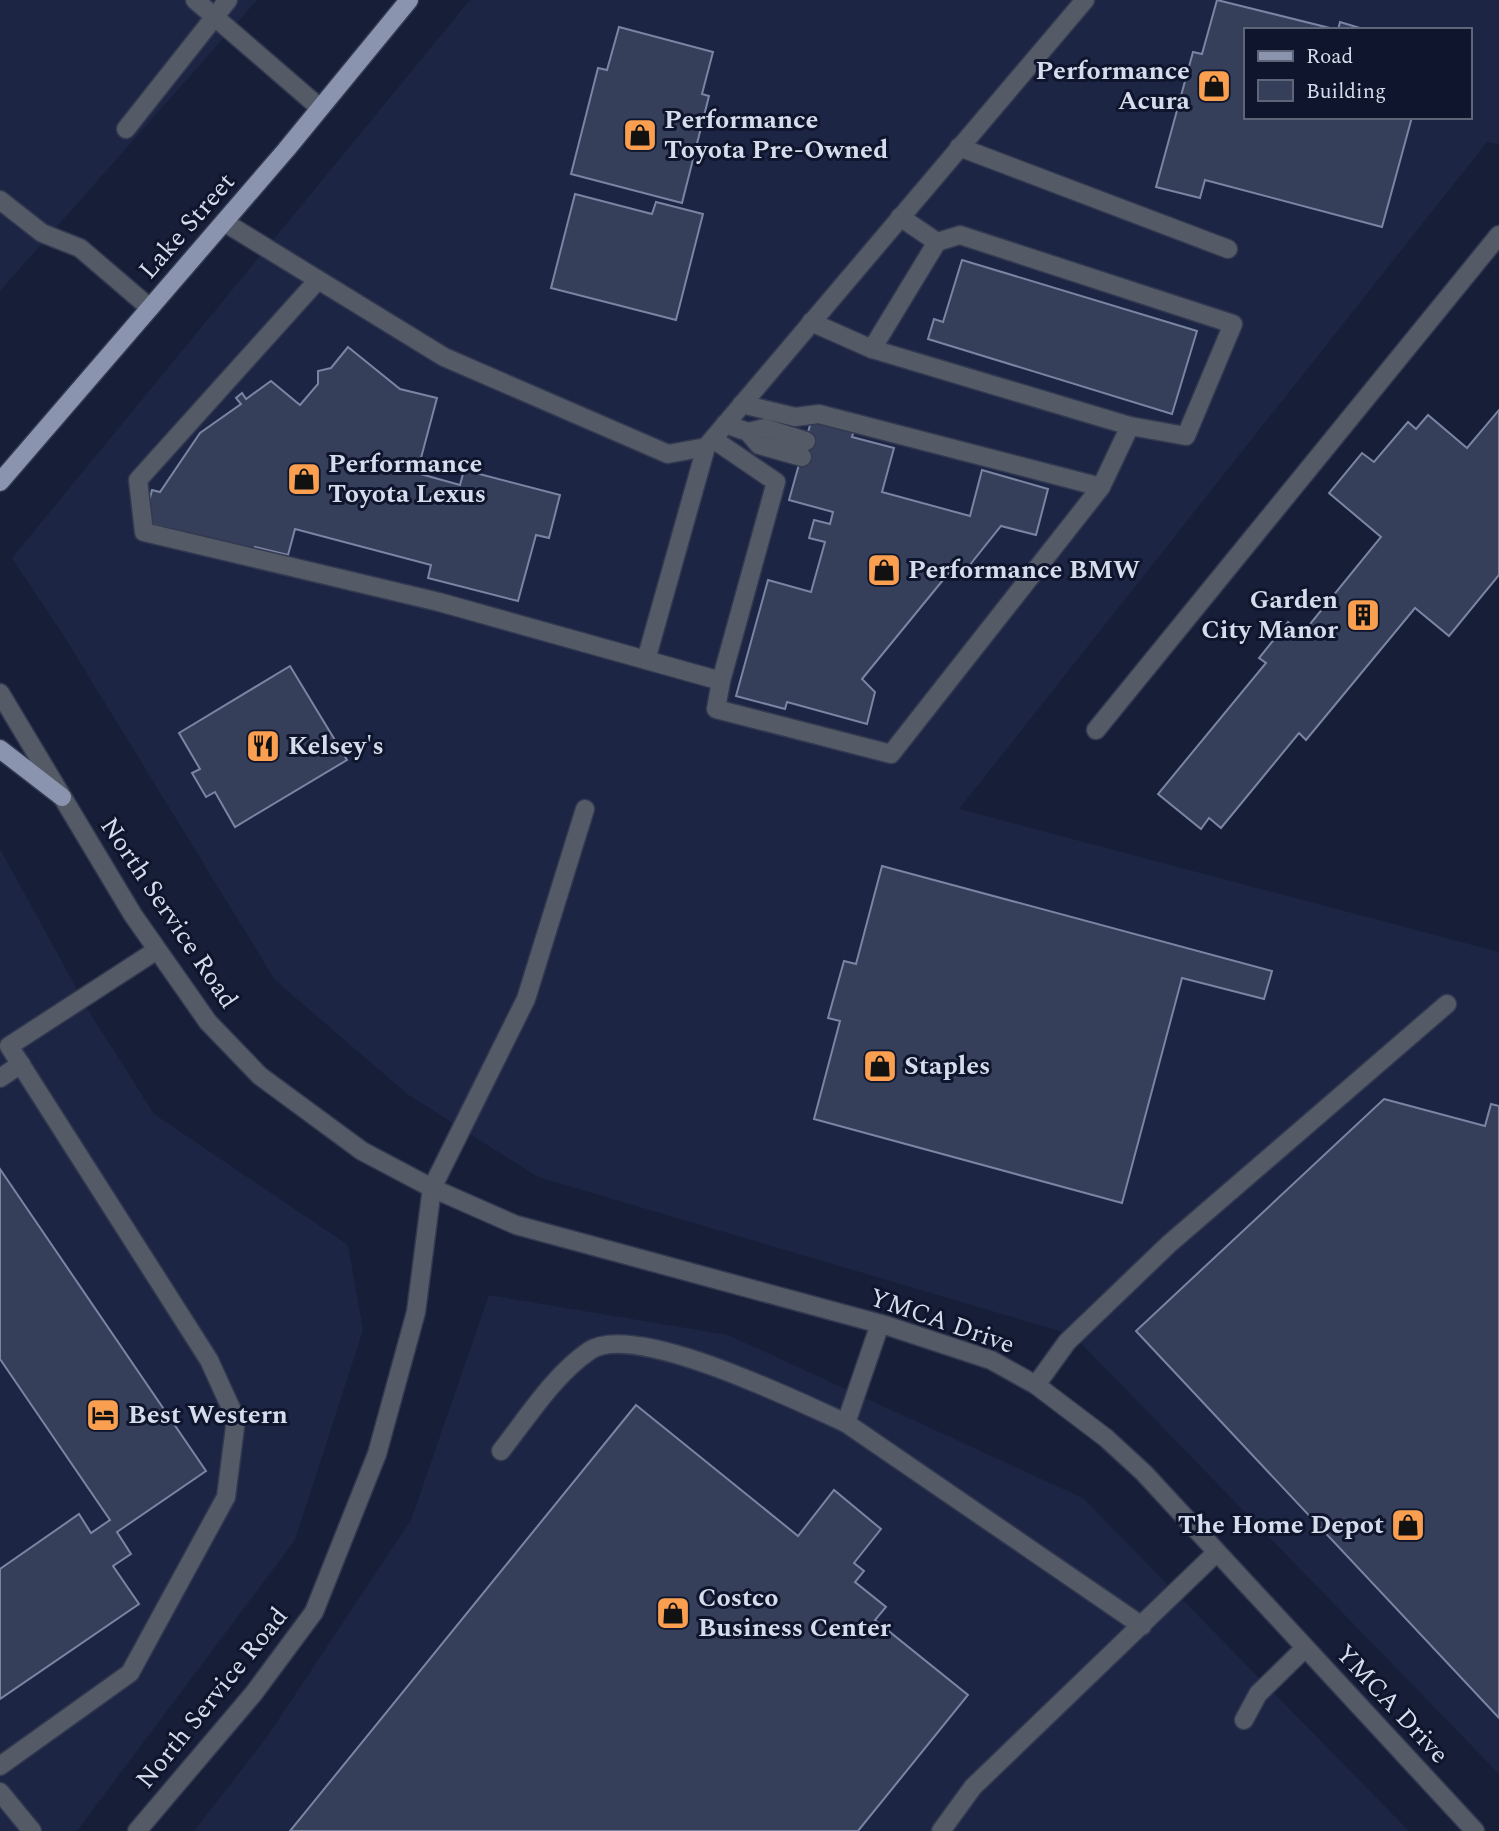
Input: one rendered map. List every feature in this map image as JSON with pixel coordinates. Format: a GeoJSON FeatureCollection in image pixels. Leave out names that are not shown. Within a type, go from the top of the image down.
{"type":"FeatureCollection","features":[{"type":"Feature","properties":{"kind":"main road","name":"Lake Street"},"geometry":{"type":"LineString","coordinates":[[0,482],[224,222],[409,0]]}},
{"type":"Feature","properties":{"kind":"main road"},"geometry":{"type":"LineString","coordinates":[[0,749],[62,797]]}},
{"type":"Feature","properties":{"kind":"street"},"geometry":{"type":"LineString","coordinates":[[195,0],[320,108]]}},
{"type":"Feature","properties":{"kind":"street"},"geometry":{"type":"LineString","coordinates":[[126,129],[228,0]]}},
{"type":"Feature","properties":{"kind":"street"},"geometry":{"type":"LineString","coordinates":[[646,660],[709,443],[1085,0]]}},
{"type":"Feature","properties":{"kind":"street"},"geometry":{"type":"LineString","coordinates":[[959,148],[1228,248]]}},
{"type":"Feature","properties":{"kind":"street"},"geometry":{"type":"LineString","coordinates":[[0,200],[42,233],[80,248],[150,308]]}},
{"type":"Feature","properties":{"kind":"street"},"geometry":{"type":"LineString","coordinates":[[900,217],[937,242]]}},
{"type":"Feature","properties":{"kind":"street"},"geometry":{"type":"LineString","coordinates":[[224,222],[444,357],[668,454],[709,443],[776,482],[721,681],[716,709],[891,754],[1101,487],[1130,426]]}},
{"type":"Feature","properties":{"kind":"street"},"geometry":{"type":"LineString","coordinates":[[811,322],[872,349],[1130,426],[1186,436],[1233,324],[960,235],[937,242],[872,349]]}},
{"type":"Feature","properties":{"kind":"street"},"geometry":{"type":"LineString","coordinates":[[1096,730],[1499,235]]}},
{"type":"Feature","properties":{"kind":"street"},"geometry":{"type":"LineString","coordinates":[[318,280],[138,480],[144,532],[439,602],[721,681]]}},
{"type":"Feature","properties":{"kind":"street"},"geometry":{"type":"LineString","coordinates":[[742,404],[795,417],[818,414],[1101,487]]}},
{"type":"Feature","properties":{"kind":"street"},"geometry":{"type":"LineString","coordinates":[[725,424],[748,432],[765,428],[804,449]]}},
{"type":"Feature","properties":{"kind":"street","name":"North Service Road"},"geometry":{"type":"LineString","coordinates":[[0,693],[157,950],[208,1022],[260,1076],[362,1151],[432,1188],[416,1312],[377,1454],[314,1612],[254,1693],[137,1831]]}},
{"type":"Feature","properties":{"kind":"street"},"geometry":{"type":"LineString","coordinates":[[432,1188],[526,999],[585,809]]}},
{"type":"Feature","properties":{"kind":"street"},"geometry":{"type":"LineString","coordinates":[[0,1766],[130,1673],[194,1561],[226,1497],[236,1419],[209,1360],[9,1045],[157,950]]}},
{"type":"Feature","properties":{"kind":"street"},"geometry":{"type":"LineString","coordinates":[[1036,1385],[1067,1342],[1169,1244],[1447,1004]]}},
{"type":"Feature","properties":{"kind":"street"},"geometry":{"type":"LineString","coordinates":[[0,1078],[21,1064]]}},
{"type":"Feature","properties":{"kind":"street","name":"YMCA Drive"},"geometry":{"type":"LineString","coordinates":[[432,1188],[516,1225],[880,1324],[991,1360],[1036,1385],[1106,1438],[1144,1473],[1475,1831]]}},
{"type":"Feature","properties":{"kind":"street"},"geometry":{"type":"LineString","coordinates":[[846,1423],[880,1324]]}},
{"type":"Feature","properties":{"kind":"street"},"geometry":{"type":"LineString","coordinates":[[501,1451],[559,1379],[591,1349],[611,1346],[650,1347],[721,1368],[846,1423],[932,1479],[1142,1626]]}},
{"type":"Feature","properties":{"kind":"street"},"geometry":{"type":"LineString","coordinates":[[941,1831],[974,1787],[1216,1553]]}},
{"type":"Feature","properties":{"kind":"street"},"geometry":{"type":"LineString","coordinates":[[1244,1720],[1258,1693],[1304,1649]]}},
{"type":"Feature","properties":{"kind":"street"},"geometry":{"type":"LineString","coordinates":[[0,1793],[32,1831]]}},
{"type":"Feature","properties":{"kind":"shaded area"},"geometry":{"type":"Polygon","coordinates":[[[0,0],[257,0],[0,291],[0,0]]]}},
{"type":"Feature","properties":{"kind":"shaded area"},"geometry":{"type":"Polygon","coordinates":[[[470,0],[1499,0],[1499,144],[1487,142],[959,809],[1499,952],[1499,1774],[1073,1335],[538,1177],[407,1094],[275,980],[62,633],[12,558],[470,0]]]}},
{"type":"Feature","properties":{"kind":"shaded area"},"geometry":{"type":"Polygon","coordinates":[[[0,849],[90,1013],[154,1114],[348,1245],[363,1330],[295,1540],[77,1831],[0,1831],[0,849]]]}},
{"type":"Feature","properties":{"kind":"shaded area"},"geometry":{"type":"Polygon","coordinates":[[[489,1295],[728,1335],[1083,1498],[1409,1831],[194,1831],[267,1737],[411,1520],[489,1295]]]}},
{"type":"Feature","properties":{"kind":"building","name":"Performance Acura"},"geometry":{"type":"Polygon","coordinates":[[[1217,0],[1330,28],[1244,28],[1244,119],[1411,119],[1382,227],[1205,180],[1200,198],[1156,187],[1193,52],[1202,54],[1217,0]]]}},
{"type":"Feature","properties":{"kind":"building"},"geometry":{"type":"Polygon","coordinates":[[[1340,22],[1360,28],[1338,28],[1340,22]]]}},
{"type":"Feature","properties":{"kind":"building","name":"Performance Toyota Pre-Owned"},"geometry":{"type":"Polygon","coordinates":[[[619,27],[713,52],[702,94],[709,96],[682,203],[571,174],[598,68],[607,70],[619,27]]]}},
{"type":"Feature","properties":{"kind":"building"},"geometry":{"type":"Polygon","coordinates":[[[575,194],[652,214],[656,202],[703,214],[676,320],[551,288],[575,194]]]}},
{"type":"Feature","properties":{"kind":"building"},"geometry":{"type":"Polygon","coordinates":[[[962,260],[1197,331],[1172,414],[928,339],[934,319],[943,322],[962,260]]]}},
{"type":"Feature","properties":{"kind":"building","name":"Performance Toyota Lexus"},"geometry":{"type":"Polygon","coordinates":[[[348,347],[400,389],[437,398],[417,473],[460,485],[464,470],[560,495],[549,538],[536,535],[518,601],[428,578],[431,565],[295,529],[288,555],[255,547],[254,551],[144,522],[152,490],[160,492],[200,433],[241,404],[236,398],[242,393],[246,399],[271,381],[300,405],[318,384],[318,371],[331,368],[348,347]]]}},
{"type":"Feature","properties":{"kind":"building","name":"Garden City Manor"},"geometry":{"type":"Polygon","coordinates":[[[1499,410],[1499,575],[1449,636],[1415,608],[1306,740],[1299,733],[1221,828],[1209,818],[1201,829],[1158,794],[1266,663],[1259,658],[1288,622],[1302,634],[1381,537],[1329,493],[1362,453],[1374,462],[1408,422],[1416,429],[1428,415],[1467,448],[1499,410]]]}},
{"type":"Feature","properties":{"kind":"building","name":"Performance BMW"},"geometry":{"type":"Polygon","coordinates":[[[812,418],[854,430],[852,437],[894,448],[882,492],[970,516],[982,470],[1048,489],[1036,535],[1001,526],[969,566],[964,565],[962,572],[952,569],[862,679],[875,692],[867,724],[787,702],[785,709],[736,696],[768,580],[811,592],[825,542],[809,538],[814,520],[830,524],[833,512],[789,500],[812,418]]]}},
{"type":"Feature","properties":{"kind":"building","name":"Kelsey's"},"geometry":{"type":"Polygon","coordinates":[[[290,666],[347,760],[235,827],[215,792],[206,797],[192,773],[200,769],[179,733],[290,666]]]}},
{"type":"Feature","properties":{"kind":"building"},"geometry":{"type":"Polygon","coordinates":[[[882,866],[1272,971],[1264,999],[1182,978],[1122,1203],[814,1119],[840,1021],[828,1018],[844,961],[856,964],[882,866]]]}},
{"type":"Feature","properties":{"kind":"building","name":"The Home Depot"},"geometry":{"type":"Polygon","coordinates":[[[1384,1099],[1485,1126],[1491,1104],[1499,1106],[1499,1718],[1136,1331],[1384,1099]]]}},
{"type":"Feature","properties":{"kind":"building","name":"Best Western"},"geometry":{"type":"Polygon","coordinates":[[[0,1169],[206,1471],[117,1532],[131,1554],[113,1566],[139,1604],[0,1699],[0,1569],[79,1514],[91,1533],[110,1520],[0,1359],[0,1169]]]}},
{"type":"Feature","properties":{"kind":"building","name":"Costco Business Center"},"geometry":{"type":"Polygon","coordinates":[[[636,1405],[798,1536],[834,1490],[881,1529],[854,1563],[864,1571],[855,1582],[886,1607],[875,1620],[968,1695],[858,1831],[290,1831],[636,1405]]]}},
{"type":"Feature","properties":{"kind":"place","name":"Performance Acura"},"geometry":{"type":"Point","coordinates":[1214,86]}},
{"type":"Feature","properties":{"kind":"place","name":"Performance Toyota Pre-Owned"},"geometry":{"type":"Point","coordinates":[640,135]}},
{"type":"Feature","properties":{"kind":"place","name":"Performance Toyota Lexus"},"geometry":{"type":"Point","coordinates":[304,479]}},
{"type":"Feature","properties":{"kind":"place","name":"Performance BMW"},"geometry":{"type":"Point","coordinates":[884,570]}},
{"type":"Feature","properties":{"kind":"place","name":"Garden City Manor"},"geometry":{"type":"Point","coordinates":[1363,615]}},
{"type":"Feature","properties":{"kind":"place","name":"Kelsey's"},"geometry":{"type":"Point","coordinates":[263,746]}},
{"type":"Feature","properties":{"kind":"place","name":"Staples"},"geometry":{"type":"Point","coordinates":[880,1066]}},
{"type":"Feature","properties":{"kind":"place","name":"Best Western"},"geometry":{"type":"Point","coordinates":[103,1415]}},
{"type":"Feature","properties":{"kind":"place","name":"The Home Depot"},"geometry":{"type":"Point","coordinates":[1408,1525]}},
{"type":"Feature","properties":{"kind":"place","name":"Costco Business Center"},"geometry":{"type":"Point","coordinates":[673,1613]}}]}
